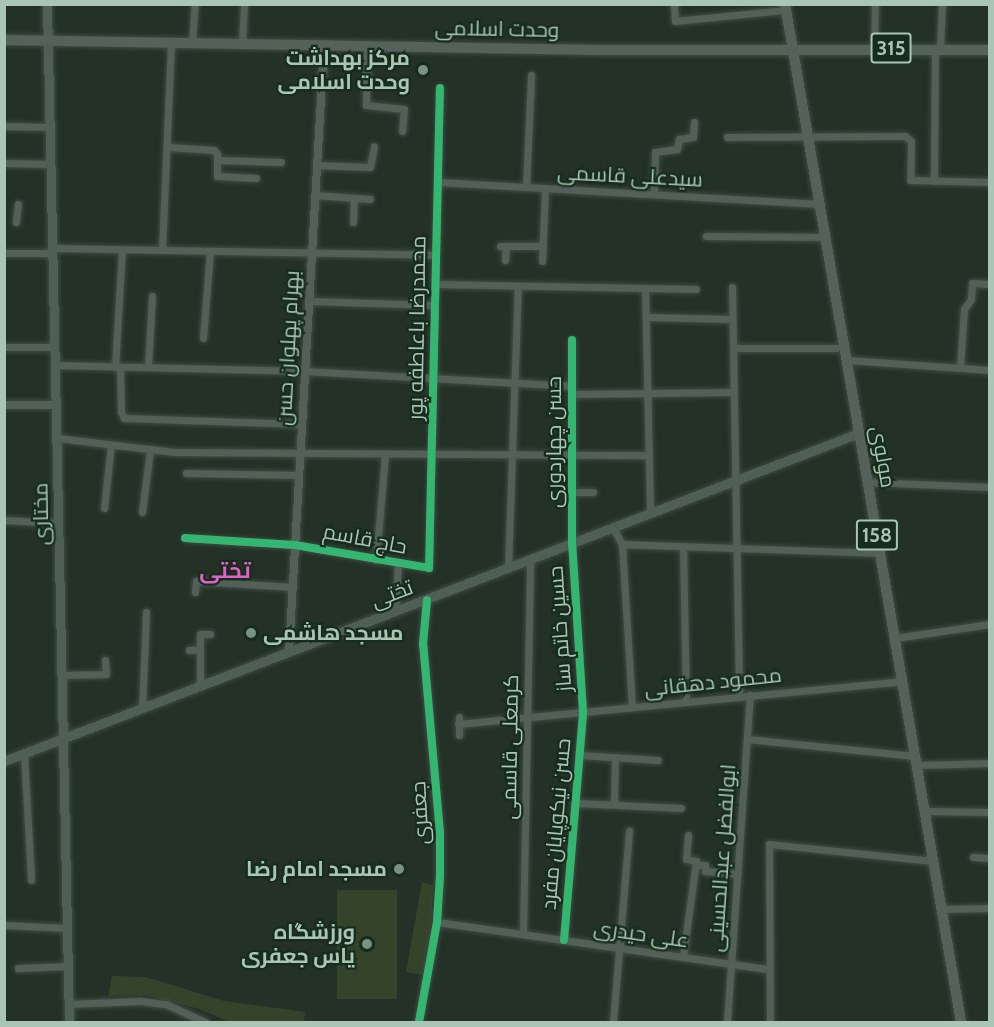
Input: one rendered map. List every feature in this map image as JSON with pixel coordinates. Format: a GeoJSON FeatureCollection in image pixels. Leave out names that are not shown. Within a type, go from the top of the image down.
{"type":"FeatureCollection","features":[{"type":"Feature","properties":{"kind":"main road","name":"مختاری"},"geometry":{"type":"LineString","coordinates":[[47,4],[69,1023]]}},
{"type":"Feature","properties":{"kind":"main road","name":"مولوی"},"geometry":{"type":"LineString","coordinates":[[785,7],[962,1023]]}},
{"type":"Feature","properties":{"kind":"main road","name":"وحدت اسلامی"},"geometry":{"type":"LineString","coordinates":[[4,40],[676,51],[793,48],[990,50]]}},
{"type":"Feature","properties":{"kind":"main road","name":"تختی"},"geometry":{"type":"LineString","coordinates":[[4,761],[860,433]]}},
{"type":"Feature","properties":{"kind":"street"},"geometry":{"type":"LineString","coordinates":[[192,43],[195,4]]}},
{"type":"Feature","properties":{"kind":"street"},"geometry":{"type":"LineString","coordinates":[[242,44],[244,4]]}},
{"type":"Feature","properties":{"kind":"street"},"geometry":{"type":"LineString","coordinates":[[674,4],[675,21],[785,7]]}},
{"type":"Feature","properties":{"kind":"street"},"geometry":{"type":"LineString","coordinates":[[874,48],[875,4]]}},
{"type":"Feature","properties":{"kind":"street"},"geometry":{"type":"LineString","coordinates":[[934,181],[938,49],[942,4]]}},
{"type":"Feature","properties":{"kind":"street"},"geometry":{"type":"LineString","coordinates":[[162,250],[171,43]]}},
{"type":"Feature","properties":{"kind":"street","name":"بهرام پهلوان حسن"},"geometry":{"type":"LineString","coordinates":[[289,652],[324,46]]}},
{"type":"Feature","properties":{"kind":"street"},"geometry":{"type":"LineString","coordinates":[[367,46],[366,105],[404,109],[402,131]]}},
{"type":"Feature","properties":{"kind":"street"},"geometry":{"type":"LineString","coordinates":[[526,187],[531,75]]}},
{"type":"Feature","properties":{"kind":"street","name":"محمدرضا باعاطفه پور"},"geometry":{"type":"LineString","coordinates":[[429,568],[440,88]]}},
{"type":"Feature","properties":{"kind":"street"},"geometry":{"type":"LineString","coordinates":[[654,194],[655,152],[677,149],[679,139],[693,137],[694,122]]}},
{"type":"Feature","properties":{"kind":"street"},"geometry":{"type":"LineString","coordinates":[[4,126],[50,127]]}},
{"type":"Feature","properties":{"kind":"street"},"geometry":{"type":"LineString","coordinates":[[727,137],[907,136],[911,141],[910,180],[990,182]]}},
{"type":"Feature","properties":{"kind":"street"},"geometry":{"type":"LineString","coordinates":[[316,165],[370,167],[374,146]]}},
{"type":"Feature","properties":{"kind":"street"},"geometry":{"type":"LineString","coordinates":[[167,147],[212,149],[216,152],[216,176],[256,178]]}},
{"type":"Feature","properties":{"kind":"street"},"geometry":{"type":"LineString","coordinates":[[217,160],[281,162]]}},
{"type":"Feature","properties":{"kind":"street"},"geometry":{"type":"LineString","coordinates":[[4,164],[51,164]]}},
{"type":"Feature","properties":{"kind":"street","name":"سیدعلی قاسمی"},"geometry":{"type":"LineString","coordinates":[[438,182],[820,204]]}},
{"type":"Feature","properties":{"kind":"street"},"geometry":{"type":"LineString","coordinates":[[542,261],[545,188]]}},
{"type":"Feature","properties":{"kind":"street"},"geometry":{"type":"LineString","coordinates":[[315,195],[370,199]]}},
{"type":"Feature","properties":{"kind":"street"},"geometry":{"type":"LineString","coordinates":[[353,222],[354,198]]}},
{"type":"Feature","properties":{"kind":"street"},"geometry":{"type":"LineString","coordinates":[[16,222],[18,204]]}},
{"type":"Feature","properties":{"kind":"street"},"geometry":{"type":"LineString","coordinates":[[706,237],[825,237]]}},
{"type":"Feature","properties":{"kind":"street"},"geometry":{"type":"LineString","coordinates":[[505,260],[503,246],[543,246]]}},
{"type":"Feature","properties":{"kind":"street"},"geometry":{"type":"LineString","coordinates":[[122,250],[117,367],[124,418],[302,424]]}},
{"type":"Feature","properties":{"kind":"street"},"geometry":{"type":"LineString","coordinates":[[4,253],[162,250],[436,255]]}},
{"type":"Feature","properties":{"kind":"street"},"geometry":{"type":"LineString","coordinates":[[203,338],[210,251]]}},
{"type":"Feature","properties":{"kind":"street"},"geometry":{"type":"LineString","coordinates":[[960,368],[964,309],[971,299],[972,283],[990,284]]}},
{"type":"Feature","properties":{"kind":"street"},"geometry":{"type":"LineString","coordinates":[[436,284],[696,289]]}},
{"type":"Feature","properties":{"kind":"street"},"geometry":{"type":"LineString","coordinates":[[508,568],[518,286]]}},
{"type":"Feature","properties":{"kind":"street"},"geometry":{"type":"LineString","coordinates":[[732,287],[739,697]]}},
{"type":"Feature","properties":{"kind":"street"},"geometry":{"type":"LineString","coordinates":[[645,288],[650,514]]}},
{"type":"Feature","properties":{"kind":"street"},"geometry":{"type":"LineString","coordinates":[[148,367],[152,296]]}},
{"type":"Feature","properties":{"kind":"street"},"geometry":{"type":"LineString","coordinates":[[309,301],[435,305]]}},
{"type":"Feature","properties":{"kind":"street"},"geometry":{"type":"LineString","coordinates":[[646,317],[732,319]]}},
{"type":"Feature","properties":{"kind":"street","name":"حسن چهاردوری"},"geometry":{"type":"LineString","coordinates":[[572,340],[572,544]]}},
{"type":"Feature","properties":{"kind":"street"},"geometry":{"type":"LineString","coordinates":[[4,347],[55,347]]}},
{"type":"Feature","properties":{"kind":"street"},"geometry":{"type":"LineString","coordinates":[[733,348],[836,348]]}},
{"type":"Feature","properties":{"kind":"street"},"geometry":{"type":"LineString","coordinates":[[847,360],[990,369]]}},
{"type":"Feature","properties":{"kind":"street"},"geometry":{"type":"LineString","coordinates":[[56,365],[305,371],[515,382],[572,390],[647,393],[734,392]]}},
{"type":"Feature","properties":{"kind":"street"},"geometry":{"type":"LineString","coordinates":[[4,405],[57,405]]}},
{"type":"Feature","properties":{"kind":"street"},"geometry":{"type":"LineString","coordinates":[[57,438],[150,450],[649,455]]}},
{"type":"Feature","properties":{"kind":"street"},"geometry":{"type":"LineString","coordinates":[[104,508],[111,445]]}},
{"type":"Feature","properties":{"kind":"street"},"geometry":{"type":"LineString","coordinates":[[142,512],[150,450]]}},
{"type":"Feature","properties":{"kind":"street"},"geometry":{"type":"LineString","coordinates":[[376,560],[385,454]]}},
{"type":"Feature","properties":{"kind":"street"},"geometry":{"type":"LineString","coordinates":[[186,473],[299,475]]}},
{"type":"Feature","properties":{"kind":"street"},"geometry":{"type":"LineString","coordinates":[[868,482],[990,487]]}},
{"type":"Feature","properties":{"kind":"street"},"geometry":{"type":"LineString","coordinates":[[572,492],[593,492]]}},
{"type":"Feature","properties":{"kind":"street"},"geometry":{"type":"LineString","coordinates":[[4,520],[59,523]]}},
{"type":"Feature","properties":{"kind":"street"},"geometry":{"type":"LineString","coordinates":[[614,528],[622,544],[632,707]]}},
{"type":"Feature","properties":{"kind":"street","name":"حاج قاسم"},"geometry":{"type":"LineString","coordinates":[[185,538],[295,545],[429,568]]}},
{"type":"Feature","properties":{"kind":"street","name":"حسین خاتم ساز"},"geometry":{"type":"LineString","coordinates":[[572,544],[584,712]]}},
{"type":"Feature","properties":{"kind":"street"},"geometry":{"type":"LineString","coordinates":[[622,544],[880,553]]}},
{"type":"Feature","properties":{"kind":"street"},"geometry":{"type":"LineString","coordinates":[[683,546],[686,702]]}},
{"type":"Feature","properties":{"kind":"street","name":"کرمعلی قاسمی"},"geometry":{"type":"LineString","coordinates":[[523,934],[530,560]]}},
{"type":"Feature","properties":{"kind":"street"},"geometry":{"type":"LineString","coordinates":[[395,612],[398,564]]}},
{"type":"Feature","properties":{"kind":"street"},"geometry":{"type":"LineString","coordinates":[[195,592],[196,581],[293,587]]}},
{"type":"Feature","properties":{"kind":"street","name":"جعفری"},"geometry":{"type":"LineString","coordinates":[[419,1023],[437,922],[440,833],[423,644],[428,600]]}},
{"type":"Feature","properties":{"kind":"street"},"geometry":{"type":"LineString","coordinates":[[142,709],[146,612]]}},
{"type":"Feature","properties":{"kind":"street"},"geometry":{"type":"LineString","coordinates":[[895,638],[990,624]]}},
{"type":"Feature","properties":{"kind":"street"},"geometry":{"type":"LineString","coordinates":[[200,687],[200,634],[210,634]]}},
{"type":"Feature","properties":{"kind":"street"},"geometry":{"type":"LineString","coordinates":[[189,650],[200,649]]}},
{"type":"Feature","properties":{"kind":"street"},"geometry":{"type":"LineString","coordinates":[[63,675],[106,674],[105,660]]}},
{"type":"Feature","properties":{"kind":"street","name":"محمود دهقانی"},"geometry":{"type":"LineString","coordinates":[[459,735],[459,720],[528,717],[902,681]]}},
{"type":"Feature","properties":{"kind":"street","name":"ابوالفضل عبدالحسینی"},"geometry":{"type":"LineString","coordinates":[[727,1023],[750,695]]}},
{"type":"Feature","properties":{"kind":"street","name":"حسن نیکوپایان مفرد"},"geometry":{"type":"LineString","coordinates":[[564,940],[584,712]]}},
{"type":"Feature","properties":{"kind":"street"},"geometry":{"type":"LineString","coordinates":[[747,739],[916,760],[990,763]]}},
{"type":"Feature","properties":{"kind":"street"},"geometry":{"type":"LineString","coordinates":[[24,754],[31,880]]}},
{"type":"Feature","properties":{"kind":"street"},"geometry":{"type":"LineString","coordinates":[[580,755],[658,760]]}},
{"type":"Feature","properties":{"kind":"street"},"geometry":{"type":"LineString","coordinates":[[614,804],[615,757]]}},
{"type":"Feature","properties":{"kind":"street"},"geometry":{"type":"LineString","coordinates":[[576,802],[681,808]]}},
{"type":"Feature","properties":{"kind":"street"},"geometry":{"type":"LineString","coordinates":[[925,811],[990,812]]}},
{"type":"Feature","properties":{"kind":"street"},"geometry":{"type":"LineString","coordinates":[[613,1023],[629,831]]}},
{"type":"Feature","properties":{"kind":"street"},"geometry":{"type":"LineString","coordinates":[[688,835],[686,859],[705,865],[705,871],[738,874]]}},
{"type":"Feature","properties":{"kind":"street"},"geometry":{"type":"LineString","coordinates":[[770,1023],[769,844],[934,861]]}},
{"type":"Feature","properties":{"kind":"street"},"geometry":{"type":"LineString","coordinates":[[974,857],[990,858]]}},
{"type":"Feature","properties":{"kind":"street"},"geometry":{"type":"LineString","coordinates":[[683,956],[696,864]]}},
{"type":"Feature","properties":{"kind":"street"},"geometry":{"type":"LineString","coordinates":[[942,909],[990,908]]}},
{"type":"Feature","properties":{"kind":"street","name":"علی حیدری"},"geometry":{"type":"LineString","coordinates":[[437,922],[769,969]]}},
{"type":"Feature","properties":{"kind":"street"},"geometry":{"type":"LineString","coordinates":[[4,925],[67,928]]}},
{"type":"Feature","properties":{"kind":"street"},"geometry":{"type":"LineString","coordinates":[[18,968],[68,966]]}},
{"type":"Feature","properties":{"kind":"street"},"geometry":{"type":"LineString","coordinates":[[36,978],[37,967]]}},
{"type":"Feature","properties":{"kind":"street"},"geometry":{"type":"LineString","coordinates":[[68,1004],[140,1001],[166,1004],[204,1023]]}},
{"type":"Feature","properties":{"kind":"green space"},"geometry":{"type":"Polygon","coordinates":[[[422,882],[433,885],[431,925],[423,975],[406,972],[422,882]]]}},
{"type":"Feature","properties":{"kind":"green space","name":"ورزشگاه یاس جعفری"},"geometry":{"type":"Polygon","coordinates":[[[337,890],[397,890],[397,999],[337,999],[337,890]]]}},
{"type":"Feature","properties":{"kind":"green space"},"geometry":{"type":"Polygon","coordinates":[[[112,976],[146,977],[224,1001],[305,1012],[304,1022],[230,1022],[199,1009],[146,995],[108,996],[112,976]]]}},
{"type":"Feature","properties":{"kind":"cycle path"},"geometry":{"type":"LineString","coordinates":[[185,538],[295,545],[429,568],[440,88]]}},
{"type":"Feature","properties":{"kind":"cycle path"},"geometry":{"type":"LineString","coordinates":[[564,940],[583,712],[572,544],[572,340]]}},
{"type":"Feature","properties":{"kind":"cycle path"},"geometry":{"type":"LineString","coordinates":[[419,1022],[437,922],[440,875],[440,833],[423,644],[427,600]]}},
{"type":"Feature","properties":{"kind":"place","name":"مرکز بهداشت وحدت اسلامی"},"geometry":{"type":"Point","coordinates":[423,70]}},
{"type":"Feature","properties":{"kind":"place","name":"مسجد هاشمی"},"geometry":{"type":"Point","coordinates":[251,633]}},
{"type":"Feature","properties":{"kind":"place","name":"مسجد امام رضا"},"geometry":{"type":"Point","coordinates":[399,869]}},
{"type":"Feature","properties":{"kind":"place","name":"ورزشگاه یاس جعفری"},"geometry":{"type":"Point","coordinates":[367,944]}},
{"type":"Feature","properties":{"kind":"district","name":"تختی"},"geometry":{"type":"Point","coordinates":[225,571]}}]}
